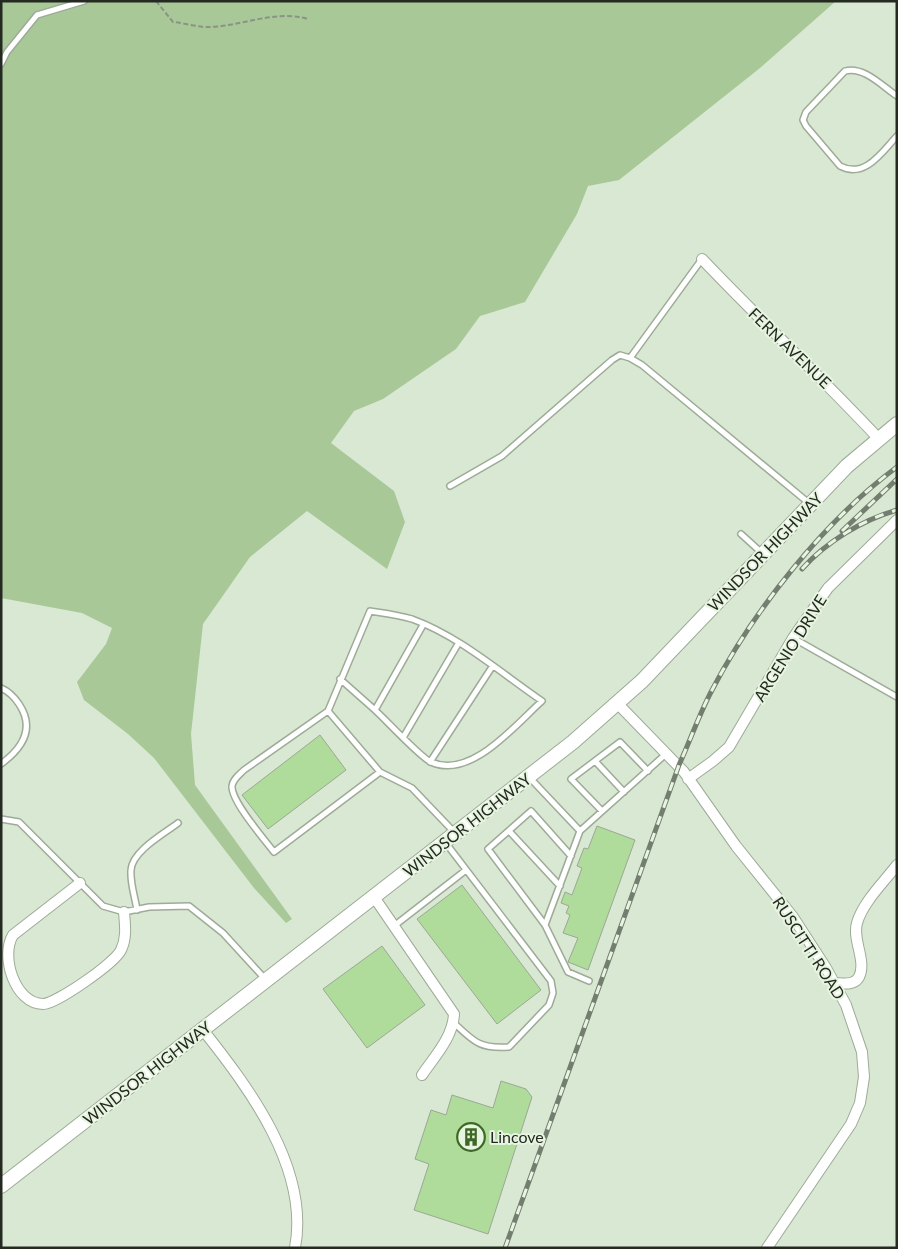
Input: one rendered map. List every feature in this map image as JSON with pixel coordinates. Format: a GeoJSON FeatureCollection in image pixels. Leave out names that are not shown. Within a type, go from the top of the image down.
{"type":"FeatureCollection","features":[{"type":"Feature","properties":{"kind":"main road","name":"WINDSOR HIGHWAY"},"geometry":{"type":"LineString","coordinates":[[1,1186],[267,981],[618,704],[847,466],[878,438],[897,424]]}},
{"type":"Feature","properties":{"kind":"street","name":"FERN AVENUE"},"geometry":{"type":"LineString","coordinates":[[702,259],[749,308],[818,374],[878,438]]}},
{"type":"Feature","properties":{"kind":"street","name":"ARGENIO DRIVE"},"geometry":{"type":"LineString","coordinates":[[688,779],[713,761],[728,747],[793,638],[828,588],[897,520]]}},
{"type":"Feature","properties":{"kind":"street","name":"RUSCITTI ROAD"},"geometry":{"type":"LineString","coordinates":[[618,704],[667,753],[736,846],[793,917],[846,1006],[862,1052],[864,1077],[860,1102],[851,1124],[838,1146],[767,1248]]}},
{"type":"Feature","properties":{"kind":"street"},"geometry":{"type":"LineString","coordinates":[[834,983],[852,983],[858,978],[862,970],[856,935],[857,923],[864,910],[897,865]]}},
{"type":"Feature","properties":{"kind":"street"},"geometry":{"type":"LineString","coordinates":[[80,883],[13,934],[7,944],[6,966],[27,998],[34,1003],[51,1002],[120,952],[124,943],[124,912]]}},
{"type":"Feature","properties":{"kind":"street"},"geometry":{"type":"LineString","coordinates":[[374,897],[451,1007],[454,1023],[445,1043],[422,1075]]}},
{"type":"Feature","properties":{"kind":"street"},"geometry":{"type":"LineString","coordinates":[[203,1030],[248,1090],[271,1130],[284,1158],[293,1188],[298,1218],[295,1248]]}},
{"type":"Feature","properties":{"kind":"lane"},"geometry":{"type":"LineString","coordinates":[[1,64],[7,52],[37,15],[84,1]]}},
{"type":"Feature","properties":{"kind":"lane"},"geometry":{"type":"LineString","coordinates":[[897,96],[862,72],[854,69],[845,71],[806,112],[803,120],[840,166],[848,170],[856,170],[869,165],[897,136]]}},
{"type":"Feature","properties":{"kind":"lane"},"geometry":{"type":"LineString","coordinates":[[630,358],[702,259]]}},
{"type":"Feature","properties":{"kind":"lane"},"geometry":{"type":"LineString","coordinates":[[450,486],[502,456],[612,360],[620,356],[630,358],[810,504]]}},
{"type":"Feature","properties":{"kind":"lane"},"geometry":{"type":"LineString","coordinates":[[741,534],[763,554]]}},
{"type":"Feature","properties":{"kind":"lane"},"geometry":{"type":"LineString","coordinates":[[340,679],[430,762],[456,766],[475,759],[488,750],[542,701],[458,644],[423,625],[411,619],[370,611],[340,679],[328,712],[244,770],[233,781],[232,788],[236,800],[274,852],[380,772]]}},
{"type":"Feature","properties":{"kind":"lane"},"geometry":{"type":"LineString","coordinates":[[375,710],[423,625]]}},
{"type":"Feature","properties":{"kind":"lane"},"geometry":{"type":"LineString","coordinates":[[793,638],[897,697]]}},
{"type":"Feature","properties":{"kind":"lane"},"geometry":{"type":"LineString","coordinates":[[404,736],[458,644]]}},
{"type":"Feature","properties":{"kind":"lane"},"geometry":{"type":"LineString","coordinates":[[430,762],[492,667]]}},
{"type":"Feature","properties":{"kind":"lane"},"geometry":{"type":"LineString","coordinates":[[1,688],[16,700],[27,716],[27,730],[12,756],[1,764]]}},
{"type":"Feature","properties":{"kind":"lane"},"geometry":{"type":"LineString","coordinates":[[328,712],[380,772],[412,788],[450,838],[466,870],[552,981],[553,993],[549,1005],[509,1047],[492,1048],[476,1044],[454,1023]]}},
{"type":"Feature","properties":{"kind":"lane"},"geometry":{"type":"LineString","coordinates":[[602,811],[572,779],[620,742],[648,771]]}},
{"type":"Feature","properties":{"kind":"lane"},"geometry":{"type":"LineString","coordinates":[[544,925],[580,831],[667,753]]}},
{"type":"Feature","properties":{"kind":"lane"},"geometry":{"type":"LineString","coordinates":[[595,761],[624,792]]}},
{"type":"Feature","properties":{"kind":"lane"},"geometry":{"type":"LineString","coordinates":[[528,776],[580,831]]}},
{"type":"Feature","properties":{"kind":"lane"},"geometry":{"type":"LineString","coordinates":[[571,856],[532,811],[488,849],[544,925],[568,972],[589,981]]}},
{"type":"Feature","properties":{"kind":"lane"},"geometry":{"type":"LineString","coordinates":[[1,819],[19,822],[103,906],[124,912],[148,906],[189,906],[223,933],[267,981]]}},
{"type":"Feature","properties":{"kind":"lane"},"geometry":{"type":"LineString","coordinates":[[137,910],[131,868],[134,860],[146,846],[178,823]]}},
{"type":"Feature","properties":{"kind":"lane"},"geometry":{"type":"LineString","coordinates":[[509,831],[560,886]]}},
{"type":"Feature","properties":{"kind":"lane"},"geometry":{"type":"LineString","coordinates":[[394,926],[466,870]]}},
{"type":"Feature","properties":{"kind":"path"},"geometry":{"type":"LineString","coordinates":[[156,1],[173,22],[204,27],[276,16],[295,16],[308,19]]}},
{"type":"Feature","properties":{"kind":"green space"},"geometry":{"type":"Polygon","coordinates":[[[1,1],[836,1],[760,68],[619,180],[588,186],[577,214],[525,302],[480,316],[456,349],[383,399],[354,411],[331,443],[394,491],[405,522],[387,569],[307,511],[250,557],[203,624],[191,734],[195,785],[292,919],[286,923],[254,888],[154,758],[128,734],[84,700],[77,682],[106,644],[112,628],[82,613],[1,598],[1,1]]]}},
{"type":"Feature","properties":{"kind":"building"},"geometry":{"type":"Polygon","coordinates":[[[320,735],[346,770],[268,829],[242,795],[320,735]]]}},
{"type":"Feature","properties":{"kind":"building"},"geometry":{"type":"Polygon","coordinates":[[[597,826],[635,840],[588,970],[568,962],[578,938],[563,933],[570,915],[566,913],[569,906],[561,903],[565,892],[572,895],[582,868],[577,866],[584,848],[588,849],[597,826]]]}},
{"type":"Feature","properties":{"kind":"building"},"geometry":{"type":"Polygon","coordinates":[[[462,885],[541,990],[497,1024],[417,919],[462,885]]]}},
{"type":"Feature","properties":{"kind":"building"},"geometry":{"type":"Polygon","coordinates":[[[382,946],[425,1005],[367,1048],[323,989],[382,946]]]}},
{"type":"Feature","properties":{"kind":"building","name":"Lincove"},"geometry":{"type":"Polygon","coordinates":[[[501,1081],[526,1089],[532,1097],[488,1234],[414,1210],[429,1164],[415,1159],[431,1110],[446,1115],[452,1095],[493,1108],[501,1081]]]}},
{"type":"Feature","properties":{"kind":"railway"},"geometry":{"type":"LineString","coordinates":[[505,1248],[679,765],[711,692],[748,630],[792,569],[843,514],[897,467]]}},
{"type":"Feature","properties":{"kind":"railway"},"geometry":{"type":"LineString","coordinates":[[842,531],[897,479]]}},
{"type":"Feature","properties":{"kind":"railway"},"geometry":{"type":"LineString","coordinates":[[802,569],[822,550],[845,533],[884,514],[897,510]]}},
{"type":"Feature","properties":{"kind":"place","name":"Lincove"},"geometry":{"type":"Point","coordinates":[471,1137]}}]}
